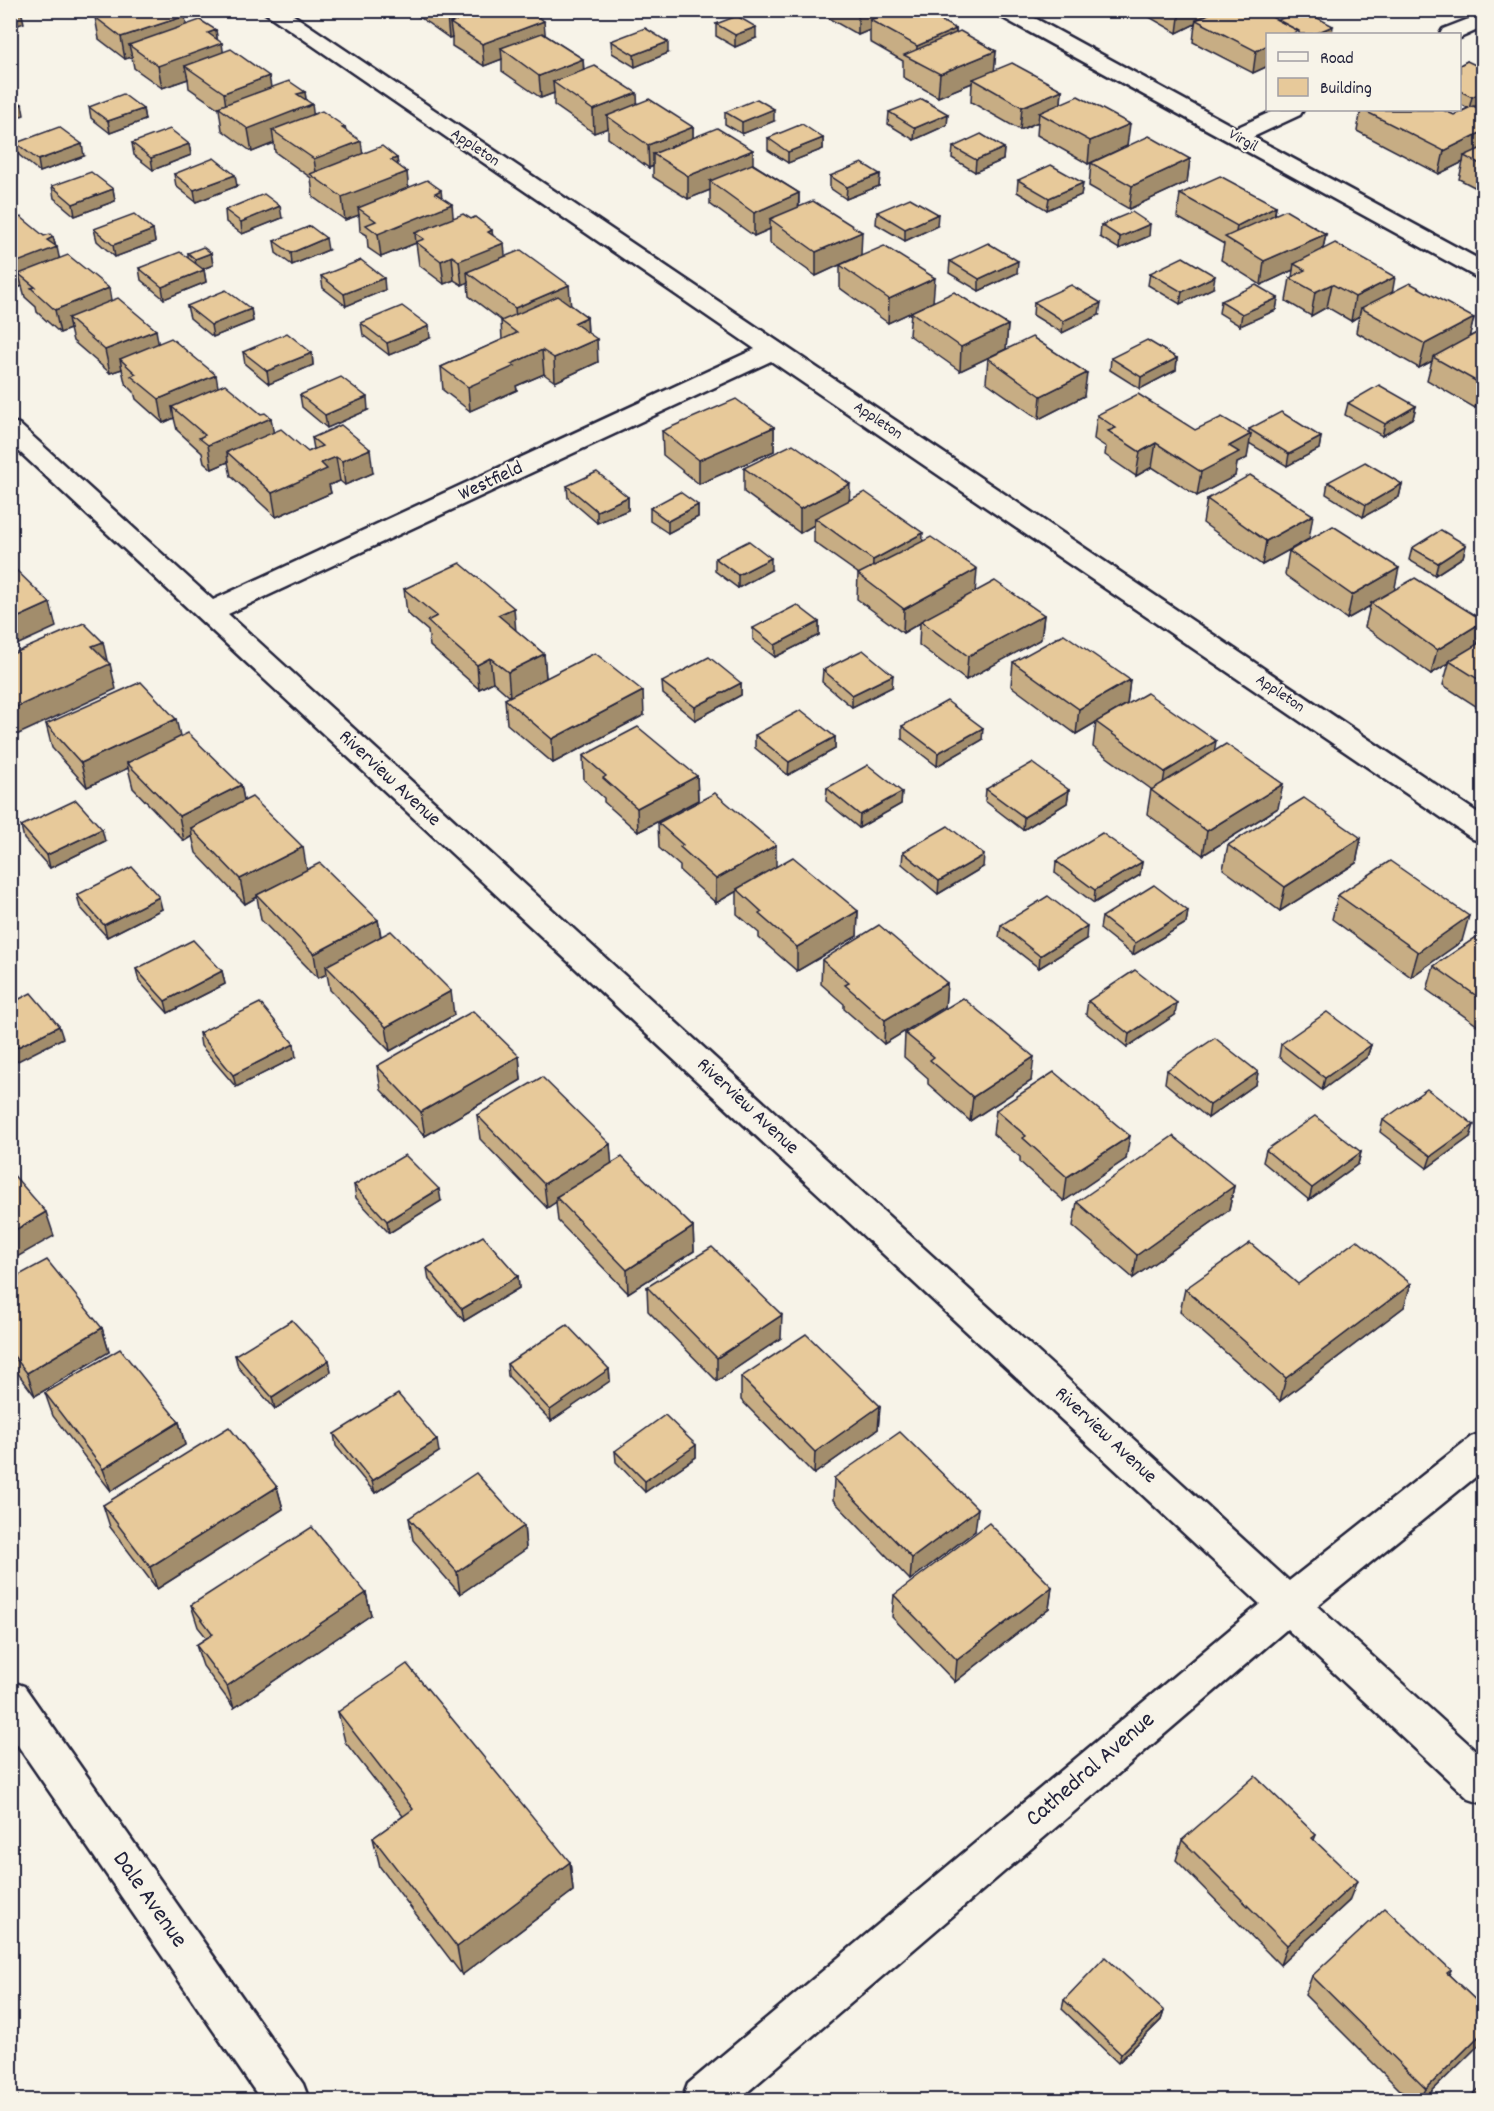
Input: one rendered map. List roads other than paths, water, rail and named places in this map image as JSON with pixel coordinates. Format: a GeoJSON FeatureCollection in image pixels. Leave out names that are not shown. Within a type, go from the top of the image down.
{"type":"FeatureCollection","features":[{"type":"Feature","properties":{"kind":"street","name":"Appleton"},"geometry":{"type":"LineString","coordinates":[[272,10],[1484,832]]}},
{"type":"Feature","properties":{"kind":"street","name":"Virgil"},"geometry":{"type":"LineString","coordinates":[[1003,10],[1484,272]]}},
{"type":"Feature","properties":{"kind":"street"},"geometry":{"type":"LineString","coordinates":[[1453,33],[1484,19]]}},
{"type":"Feature","properties":{"kind":"street"},"geometry":{"type":"LineString","coordinates":[[1235,137],[1290,111]]}},
{"type":"Feature","properties":{"kind":"street","name":"Westfield"},"geometry":{"type":"LineString","coordinates":[[208,613],[774,350]]}},
{"type":"Feature","properties":{"kind":"street","name":"Riverview Avenue"},"geometry":{"type":"LineString","coordinates":[[10,429],[1484,1785]]}},
{"type":"Feature","properties":{"kind":"street","name":"Cathedral Avenue"},"geometry":{"type":"LineString","coordinates":[[704,2100],[1232,1650],[1484,1448]]}},
{"type":"Feature","properties":{"kind":"street","name":"Dale Avenue"},"geometry":{"type":"LineString","coordinates":[[10,1700],[287,2100]]}}]}
